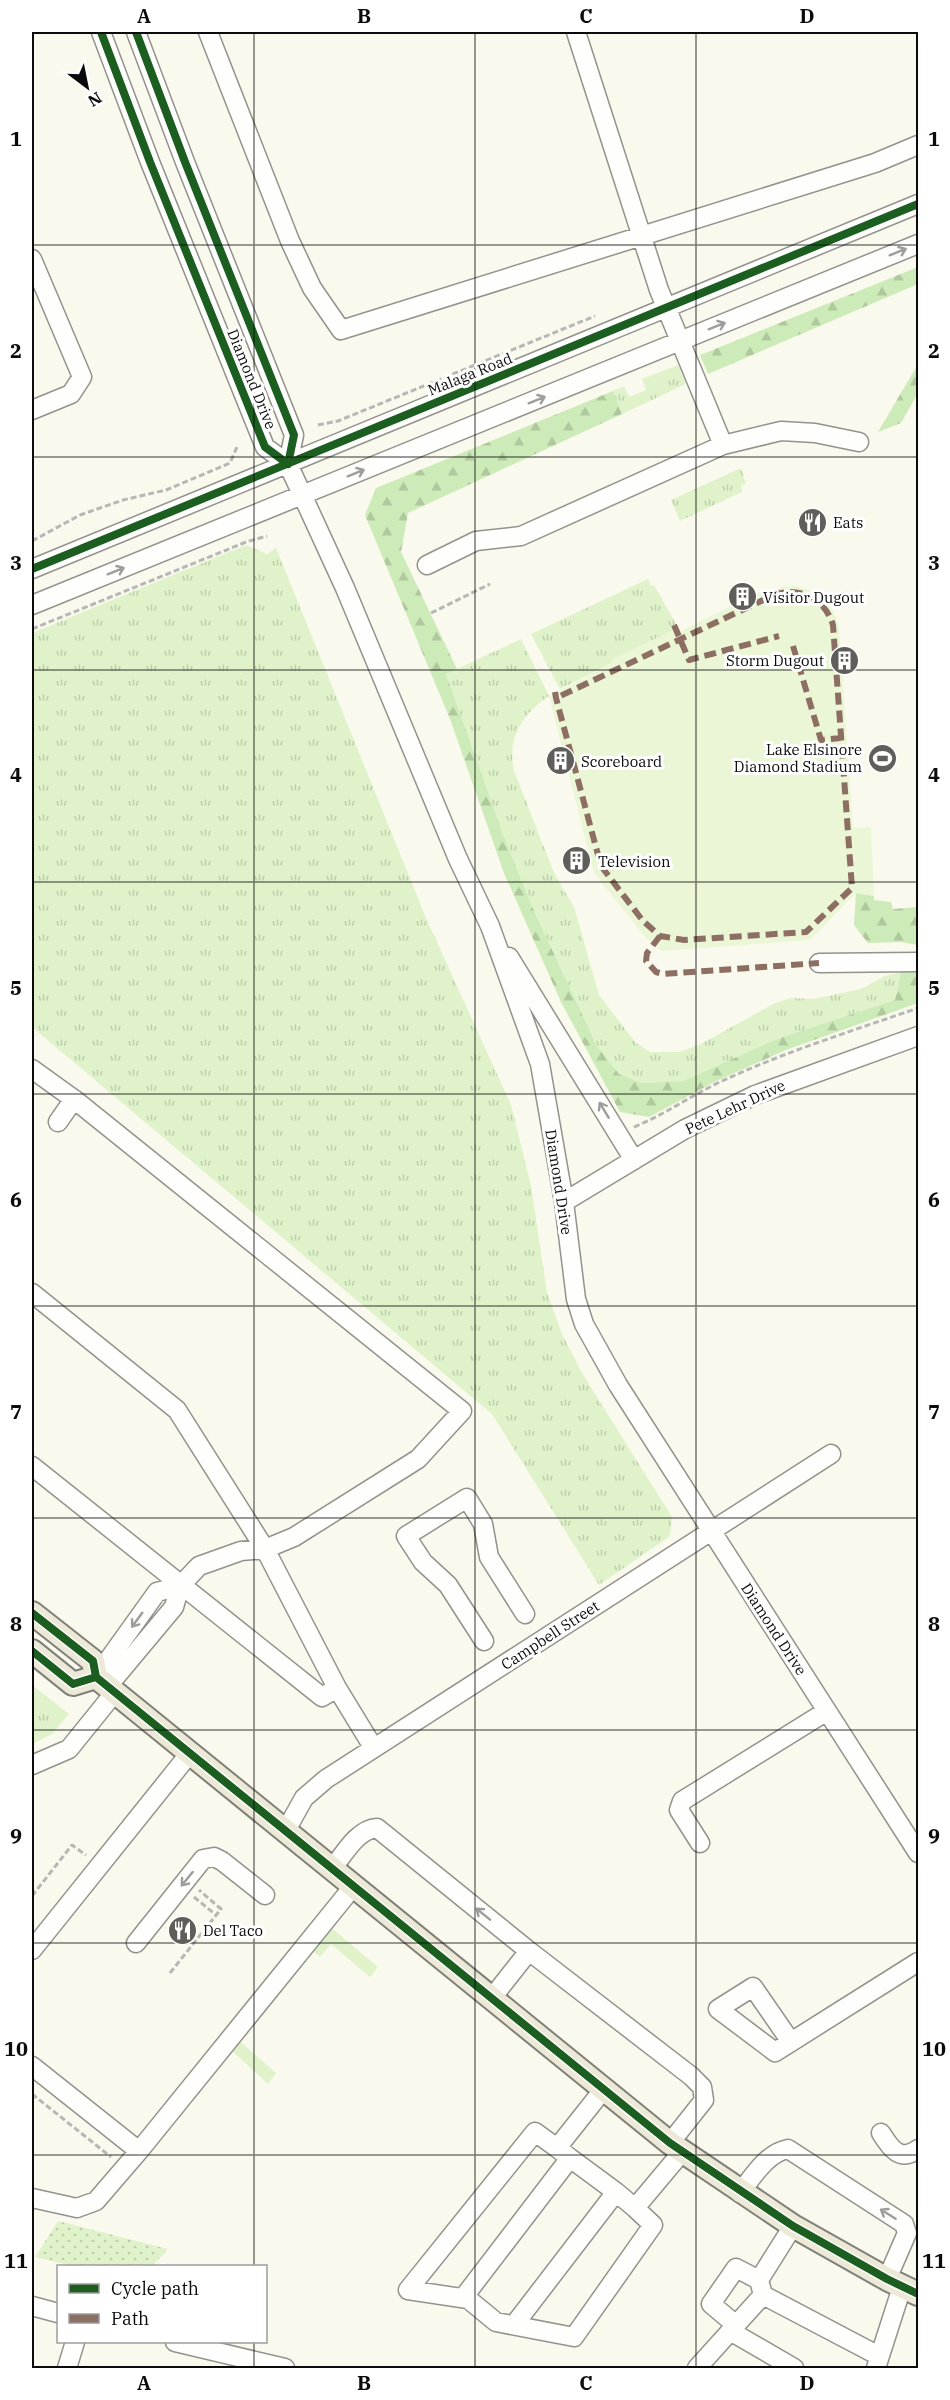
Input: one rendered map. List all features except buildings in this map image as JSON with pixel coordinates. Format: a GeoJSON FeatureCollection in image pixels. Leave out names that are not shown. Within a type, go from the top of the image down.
{"type":"FeatureCollection","features":[{"type":"Feature","properties":{"kind":"main road"},"geometry":{"type":"LineString","coordinates":[[32,1613],[93,1661],[106,1685],[189,1754],[676,2148],[740,2193],[793,2226],[902,2287]]}},
{"type":"Feature","properties":{"kind":"main road"},"geometry":{"type":"LineString","coordinates":[[32,1651],[73,1684],[106,1685]]}},
{"type":"Feature","properties":{"kind":"street","name":"Diamond Drive"},"geometry":{"type":"LineString","coordinates":[[101,32],[150,162],[266,447],[288,464],[345,588],[458,859],[490,926],[540,1064],[564,1202],[571,1272],[584,1324],[603,1361],[918,1853]]}},
{"type":"Feature","properties":{"kind":"street","name":"Diamond Drive"},"geometry":{"type":"LineString","coordinates":[[136,32],[185,162],[294,435],[288,464]]}},
{"type":"Feature","properties":{"kind":"street"},"geometry":{"type":"LineString","coordinates":[[208,32],[290,241],[312,288],[341,330],[875,163],[918,145]]}},
{"type":"Feature","properties":{"kind":"street"},"geometry":{"type":"LineString","coordinates":[[576,32],[667,307],[723,445]]}},
{"type":"Feature","properties":{"kind":"street","name":"Malaga Road"},"geometry":{"type":"LineString","coordinates":[[32,569],[918,204]]}},
{"type":"Feature","properties":{"kind":"street"},"geometry":{"type":"LineString","coordinates":[[32,605],[918,244]]}},
{"type":"Feature","properties":{"kind":"street"},"geometry":{"type":"LineString","coordinates":[[32,259],[82,377],[71,394],[32,410]]}},
{"type":"Feature","properties":{"kind":"street"},"geometry":{"type":"LineString","coordinates":[[427,565],[476,541],[522,536],[723,445],[781,431],[815,433],[859,442]]}},
{"type":"Feature","properties":{"kind":"street"},"geometry":{"type":"LineString","coordinates":[[490,926],[634,1160]]}},
{"type":"Feature","properties":{"kind":"street"},"geometry":{"type":"LineString","coordinates":[[819,963],[918,962]]}},
{"type":"Feature","properties":{"kind":"street","name":"Pete Lehr Drive"},"geometry":{"type":"LineString","coordinates":[[564,1202],[685,1129],[755,1095],[918,1036]]}},
{"type":"Feature","properties":{"kind":"street"},"geometry":{"type":"LineString","coordinates":[[32,1069],[75,1100],[462,1411],[418,1459],[294,1537],[265,1549],[241,1551],[199,1566],[180,1586],[157,1592],[69,1749],[32,1765]]}},
{"type":"Feature","properties":{"kind":"street"},"geometry":{"type":"LineString","coordinates":[[58,1122],[75,1100]]}},
{"type":"Feature","properties":{"kind":"street"},"geometry":{"type":"LineString","coordinates":[[32,1293],[177,1410],[265,1549],[337,1688],[373,1747]]}},
{"type":"Feature","properties":{"kind":"street","name":"Campbell Street"},"geometry":{"type":"LineString","coordinates":[[285,1832],[304,1798],[326,1779],[831,1454]]}},
{"type":"Feature","properties":{"kind":"street"},"geometry":{"type":"LineString","coordinates":[[32,1466],[180,1586],[322,1696],[337,1688]]}},
{"type":"Feature","properties":{"kind":"street"},"geometry":{"type":"LineString","coordinates":[[484,1641],[448,1585],[423,1562],[406,1536],[467,1498],[483,1524],[489,1557],[525,1614]]}},
{"type":"Feature","properties":{"kind":"street"},"geometry":{"type":"LineString","coordinates":[[700,1843],[679,1810],[682,1802],[827,1711]]}},
{"type":"Feature","properties":{"kind":"street"},"geometry":{"type":"LineString","coordinates":[[32,1950],[189,1754]]}},
{"type":"Feature","properties":{"kind":"street"},"geometry":{"type":"LineString","coordinates":[[331,1870],[361,1833],[369,1828],[377,1828],[702,2087],[704,2100],[676,2148],[635,2208]]}},
{"type":"Feature","properties":{"kind":"street"},"geometry":{"type":"LineString","coordinates":[[135,1943],[203,1859],[214,1857],[222,1861],[265,1895]]}},
{"type":"Feature","properties":{"kind":"street"},"geometry":{"type":"LineString","coordinates":[[32,2198],[77,2208],[96,2201],[352,1888]]}},
{"type":"Feature","properties":{"kind":"street"},"geometry":{"type":"LineString","coordinates":[[491,1999],[529,1951]]}},
{"type":"Feature","properties":{"kind":"street"},"geometry":{"type":"LineString","coordinates":[[791,2042],[918,1962]]}},
{"type":"Feature","properties":{"kind":"street"},"geometry":{"type":"LineString","coordinates":[[32,2066],[139,2151]]}},
{"type":"Feature","properties":{"kind":"street"},"geometry":{"type":"LineString","coordinates":[[463,2298],[563,2153],[603,2090]]}},
{"type":"Feature","properties":{"kind":"street"},"geometry":{"type":"LineString","coordinates":[[536,2132],[563,2153],[616,2192],[653,2225],[574,2337],[496,2322],[468,2299],[408,2290],[536,2132]]}},
{"type":"Feature","properties":{"kind":"street"},"geometry":{"type":"LineString","coordinates":[[881,2133],[891,2149],[899,2154],[906,2156],[918,2149]]}},
{"type":"Feature","properties":{"kind":"street"},"geometry":{"type":"LineString","coordinates":[[740,2193],[768,2159],[779,2151],[788,2149],[904,2224],[908,2233],[902,2287],[877,2362],[761,2288],[736,2268],[711,2304],[733,2328],[794,2368]]}},
{"type":"Feature","properties":{"kind":"street"},"geometry":{"type":"LineString","coordinates":[[514,2325],[616,2192]]}},
{"type":"Feature","properties":{"kind":"street"},"geometry":{"type":"LineString","coordinates":[[696,2368],[733,2328],[761,2288],[793,2226]]}},
{"type":"Feature","properties":{"kind":"street"},"geometry":{"type":"LineString","coordinates":[[32,2306],[57,2313]]}},
{"type":"Feature","properties":{"kind":"street"},"geometry":{"type":"LineString","coordinates":[[67,2368],[75,2343]]}},
{"type":"Feature","properties":{"kind":"street"},"geometry":{"type":"LineString","coordinates":[[179,2343],[276,2367]]}},
{"type":"Feature","properties":{"kind":"path"},"geometry":{"type":"LineString","coordinates":[[318,425],[338,421],[603,313]]}},
{"type":"Feature","properties":{"kind":"path"},"geometry":{"type":"LineString","coordinates":[[32,541],[80,515],[123,500],[166,490],[230,463],[237,447]]}},
{"type":"Feature","properties":{"kind":"path"},"geometry":{"type":"LineString","coordinates":[[32,629],[246,542],[267,536]]}},
{"type":"Feature","properties":{"kind":"path"},"geometry":{"type":"LineString","coordinates":[[431,613],[490,584]]}},
{"type":"Feature","properties":{"kind":"path"},"geometry":{"type":"LineString","coordinates":[[632,1127],[651,1120],[718,1083],[788,1053],[918,1008]]}},
{"type":"Feature","properties":{"kind":"path"},"geometry":{"type":"LineString","coordinates":[[32,1896],[72,1845],[92,1859]]}},
{"type":"Feature","properties":{"kind":"path"},"geometry":{"type":"LineString","coordinates":[[170,1973],[221,1909],[191,1883]]}},
{"type":"Feature","properties":{"kind":"path"},"geometry":{"type":"LineString","coordinates":[[193,1896],[216,1916]]}},
{"type":"Feature","properties":{"kind":"path"},"geometry":{"type":"LineString","coordinates":[[32,2094],[111,2157]]}},
{"type":"Feature","properties":{"kind":"green space"},"geometry":{"type":"Polygon","coordinates":[[[918,267],[918,284],[708,374],[700,355],[918,267]]]}},
{"type":"Feature","properties":{"kind":"green space"},"geometry":{"type":"Polygon","coordinates":[[[918,364],[918,393],[901,423],[878,432],[918,364]]]}},
{"type":"Feature","properties":{"kind":"green space"},"geometry":{"type":"Polygon","coordinates":[[[678,365],[686,384],[622,414],[613,391],[624,386],[629,397],[646,390],[642,379],[678,365]]]}},
{"type":"Feature","properties":{"kind":"green space"},"geometry":{"type":"Polygon","coordinates":[[[613,391],[622,414],[408,513],[401,552],[457,669],[446,674],[504,837],[534,911],[597,1046],[619,1074],[642,1083],[683,1081],[779,1038],[895,1000],[901,972],[918,972],[918,1003],[786,1050],[716,1081],[649,1117],[620,1112],[561,1002],[504,873],[450,719],[365,515],[376,488],[613,391]]]}},
{"type":"Feature","properties":{"kind":"green space"},"geometry":{"type":"Polygon","coordinates":[[[741,468],[746,484],[741,485],[742,492],[680,521],[671,500],[741,468]]]}},
{"type":"Feature","properties":{"kind":"green space"},"geometry":{"type":"Polygon","coordinates":[[[246,545],[267,554],[276,548],[426,918],[511,1105],[531,1186],[547,1293],[562,1334],[582,1373],[672,1517],[670,1536],[599,1585],[492,1414],[32,1027],[32,633],[246,545]]]}},
{"type":"Feature","properties":{"kind":"green space"},"geometry":{"type":"Polygon","coordinates":[[[648,579],[651,586],[654,585],[676,624],[672,626],[674,630],[611,660],[612,663],[560,689],[531,634],[648,579]]]}},
{"type":"Feature","properties":{"kind":"green space"},"geometry":{"type":"Polygon","coordinates":[[[795,586],[811,591],[824,599],[833,611],[839,627],[853,828],[871,827],[874,896],[856,893],[810,940],[661,951],[646,938],[594,873],[549,696],[612,664],[611,660],[674,630],[672,626],[676,624],[681,631],[768,588],[771,592],[783,587],[795,586]]]}},
{"type":"Feature","properties":{"kind":"green space"},"geometry":{"type":"Polygon","coordinates":[[[521,639],[549,696],[531,711],[519,728],[513,748],[514,771],[554,873],[574,907],[599,995],[636,1043],[650,1052],[679,1052],[699,1045],[775,1003],[791,998],[813,999],[861,989],[885,976],[901,972],[895,1000],[779,1038],[683,1081],[642,1083],[619,1074],[597,1046],[534,911],[504,837],[446,674],[521,639]]]}},
{"type":"Feature","properties":{"kind":"green space"},"geometry":{"type":"Polygon","coordinates":[[[856,893],[874,896],[874,900],[891,902],[893,909],[918,907],[918,945],[901,942],[868,943],[854,925],[856,893]]]}},
{"type":"Feature","properties":{"kind":"green space"},"geometry":{"type":"Polygon","coordinates":[[[32,1685],[69,1714],[52,1734],[32,1744],[32,1685]]]}},
{"type":"Feature","properties":{"kind":"green space"},"geometry":{"type":"Polygon","coordinates":[[[327,1924],[378,1967],[370,1977],[331,1944],[320,1957],[309,1947],[327,1924]]]}},
{"type":"Feature","properties":{"kind":"green space"},"geometry":{"type":"Polygon","coordinates":[[[235,2037],[276,2073],[268,2084],[228,2047],[235,2037]]]}},
{"type":"Feature","properties":{"kind":"green space"},"geometry":{"type":"Polygon","coordinates":[[[58,2221],[168,2249],[153,2265],[68,2265],[35,2257],[58,2221]]]}},
{"type":"Feature","properties":{"kind":"marked path"},"geometry":{"type":"LineString","coordinates":[[555,692],[556,698],[601,866],[643,921],[660,936],[684,940],[806,932],[852,888],[833,625],[824,608],[811,597],[795,592],[776,594],[556,698]]}},
{"type":"Feature","properties":{"kind":"marked path"},"geometry":{"type":"LineString","coordinates":[[674,625],[689,660],[779,636]]}},
{"type":"Feature","properties":{"kind":"marked path"},"geometry":{"type":"LineString","coordinates":[[793,646],[821,740],[841,738]]}},
{"type":"Feature","properties":{"kind":"marked path"},"geometry":{"type":"LineString","coordinates":[[660,936],[647,953],[646,961],[656,972],[663,974],[819,963]]}},
{"type":"Feature","properties":{"kind":"cycle path"},"geometry":{"type":"LineString","coordinates":[[101,32],[150,162],[265,447],[288,464]]}},
{"type":"Feature","properties":{"kind":"cycle path"},"geometry":{"type":"LineString","coordinates":[[136,32],[185,162],[294,435],[288,464]]}},
{"type":"Feature","properties":{"kind":"cycle path"},"geometry":{"type":"LineString","coordinates":[[32,569],[918,204]]}},
{"type":"Feature","properties":{"kind":"cycle path"},"geometry":{"type":"LineString","coordinates":[[32,1613],[93,1661],[96,1677]]}},
{"type":"Feature","properties":{"kind":"cycle path"},"geometry":{"type":"LineString","coordinates":[[32,1651],[73,1684],[96,1677]]}},
{"type":"Feature","properties":{"kind":"cycle path"},"geometry":{"type":"LineString","coordinates":[[96,1677],[670,2143],[793,2226],[918,2294]]}},
{"type":"Feature","properties":{"kind":"place","name":"Eats"},"geometry":{"type":"Point","coordinates":[812,522]}},
{"type":"Feature","properties":{"kind":"place","name":"Visitor Dugout"},"geometry":{"type":"Point","coordinates":[742,597]}},
{"type":"Feature","properties":{"kind":"place","name":"Storm Dugout"},"geometry":{"type":"Point","coordinates":[845,660]}},
{"type":"Feature","properties":{"kind":"place","name":"Lake Elsinore Diamond Stadium"},"geometry":{"type":"Point","coordinates":[883,758]}},
{"type":"Feature","properties":{"kind":"place","name":"Scoreboard"},"geometry":{"type":"Point","coordinates":[560,761]}},
{"type":"Feature","properties":{"kind":"place","name":"Television"},"geometry":{"type":"Point","coordinates":[577,861]}},
{"type":"Feature","properties":{"kind":"place","name":"Del Taco"},"geometry":{"type":"Point","coordinates":[182,1930]}}]}
